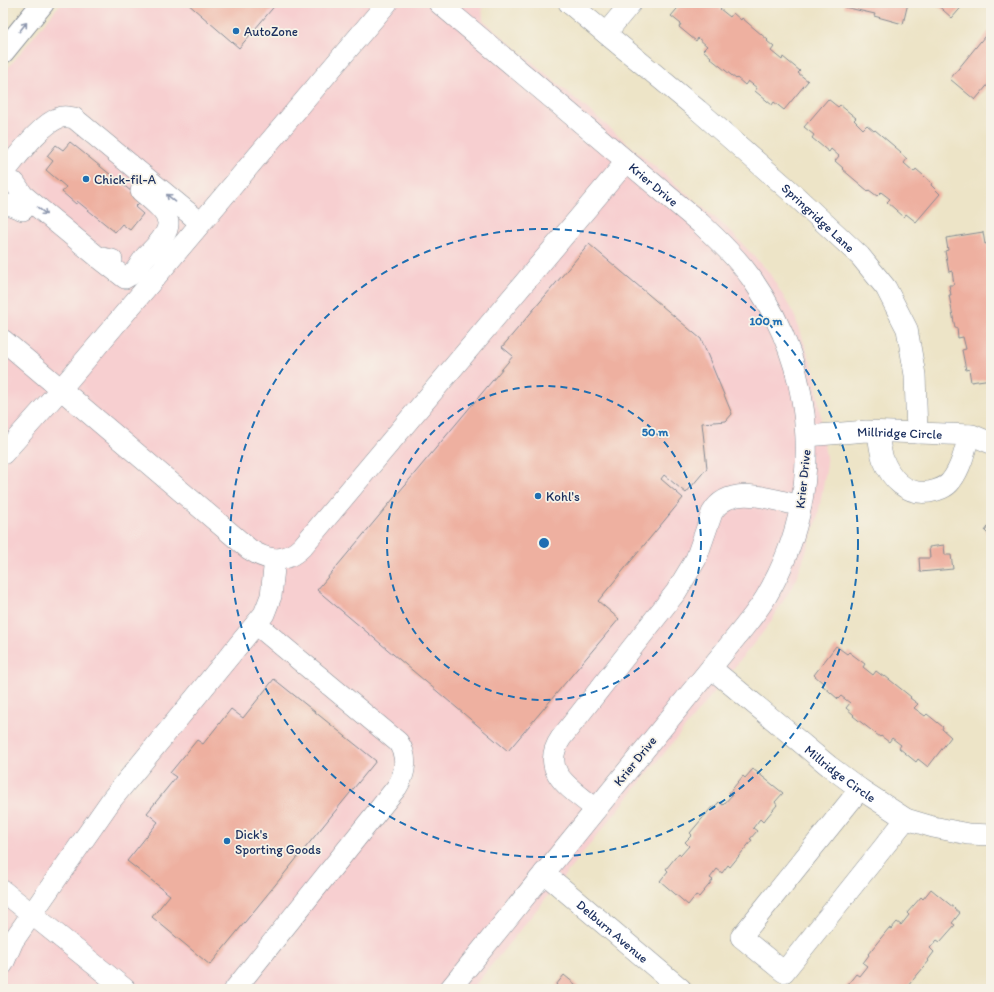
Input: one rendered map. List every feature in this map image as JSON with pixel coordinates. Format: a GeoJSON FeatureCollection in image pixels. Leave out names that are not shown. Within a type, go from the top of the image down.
{"type":"FeatureCollection","features":[{"type":"Feature","properties":{"kind":"main road"},"geometry":{"type":"LineString","coordinates":[[3,52],[43,3]]}},
{"type":"Feature","properties":{"kind":"street"},"geometry":{"type":"LineString","coordinates":[[3,454],[60,390],[387,3]]}},
{"type":"Feature","properties":{"kind":"street","name":"Krier Drive"},"geometry":{"type":"LineString","coordinates":[[439,3],[460,10],[626,162],[712,235],[738,261],[761,293],[779,324],[791,355],[802,396],[807,436],[807,464],[801,506],[789,548],[768,594],[749,621],[450,989]]}},
{"type":"Feature","properties":{"kind":"street","name":"Springridge Lane"},"geometry":{"type":"LineString","coordinates":[[570,3],[789,190],[860,256],[886,288],[907,329],[915,375],[917,433]]}},
{"type":"Feature","properties":{"kind":"street"},"geometry":{"type":"LineString","coordinates":[[606,33],[631,3]]}},
{"type":"Feature","properties":{"kind":"street"},"geometry":{"type":"LineString","coordinates":[[9,178],[37,134],[47,125],[60,118],[66,117],[74,118],[71,124]]}},
{"type":"Feature","properties":{"kind":"street"},"geometry":{"type":"LineString","coordinates":[[71,124],[201,223]]}},
{"type":"Feature","properties":{"kind":"street"},"geometry":{"type":"LineString","coordinates":[[9,178],[23,195],[98,257],[140,263],[157,246],[167,231],[169,220],[161,208],[71,124]]}},
{"type":"Feature","properties":{"kind":"street"},"geometry":{"type":"LineString","coordinates":[[3,340],[249,549],[262,557],[275,559],[286,558],[302,547],[626,162]]}},
{"type":"Feature","properties":{"kind":"street"},"geometry":{"type":"LineString","coordinates":[[3,205],[23,210],[9,178]]}},
{"type":"Feature","properties":{"kind":"street","name":"Millridge Circle"},"geometry":{"type":"LineString","coordinates":[[807,436],[866,431],[969,435],[991,443]]}},
{"type":"Feature","properties":{"kind":"street"},"geometry":{"type":"LineString","coordinates":[[878,432],[882,458],[893,478],[910,490],[927,492],[941,490],[950,482],[961,464],[969,435]]}},
{"type":"Feature","properties":{"kind":"street"},"geometry":{"type":"LineString","coordinates":[[596,809],[567,785],[556,773],[552,760],[554,752],[561,738],[685,580],[696,559],[712,513],[716,506],[728,497],[744,495],[801,506]]}},
{"type":"Feature","properties":{"kind":"street"},"geometry":{"type":"LineString","coordinates":[[3,964],[14,941],[112,799],[264,614],[270,601],[272,591],[275,559]]}},
{"type":"Feature","properties":{"kind":"street"},"geometry":{"type":"LineString","coordinates":[[235,989],[397,787],[405,764],[403,751],[398,742],[256,624]]}},
{"type":"Feature","properties":{"kind":"street","name":"Millridge Circle"},"geometry":{"type":"LineString","coordinates":[[711,668],[817,756],[860,789],[906,820],[968,834],[991,835]]}},
{"type":"Feature","properties":{"kind":"street"},"geometry":{"type":"LineString","coordinates":[[860,789],[741,937],[784,972],[906,820]]}},
{"type":"Feature","properties":{"kind":"street","name":"Delburn Avenue"},"geometry":{"type":"LineString","coordinates":[[544,873],[681,989]]}},
{"type":"Feature","properties":{"kind":"street"},"geometry":{"type":"LineString","coordinates":[[3,891],[125,989]]}},
{"type":"Feature","properties":{"kind":"shaded area"},"geometry":{"type":"Polygon","coordinates":[[[61,3],[482,3],[483,20],[728,229],[768,271],[794,314],[815,374],[827,465],[817,521],[795,582],[768,626],[472,989],[3,989],[3,74],[61,3]]]}},
{"type":"Feature","properties":{"kind":"building","name":"AutoZone"},"geometry":{"type":"Polygon","coordinates":[[[187,3],[277,3],[239,48],[187,3]]]}},
{"type":"Feature","properties":{"kind":"building"},"geometry":{"type":"Polygon","coordinates":[[[682,3],[718,3],[722,7],[720,9],[730,17],[733,13],[741,20],[742,18],[768,40],[767,41],[774,47],[771,51],[782,60],[783,57],[800,71],[798,73],[808,81],[784,110],[774,102],[772,105],[755,91],[757,88],[748,81],[745,85],[710,58],[711,57],[703,50],[707,46],[698,38],[696,41],[679,27],[681,24],[671,16],[682,3]]]}},
{"type":"Feature","properties":{"kind":"building"},"geometry":{"type":"Polygon","coordinates":[[[845,3],[908,3],[903,24],[874,16],[875,14],[844,7],[845,3]]]}},
{"type":"Feature","properties":{"kind":"building"},"geometry":{"type":"Polygon","coordinates":[[[935,3],[965,3],[952,18],[935,3]]]}},
{"type":"Feature","properties":{"kind":"building"},"geometry":{"type":"Polygon","coordinates":[[[989,31],[991,32],[991,81],[975,100],[950,79],[989,31]]]}},
{"type":"Feature","properties":{"kind":"building"},"geometry":{"type":"Polygon","coordinates":[[[828,99],[838,107],[840,105],[856,118],[854,120],[863,129],[867,125],[901,152],[900,153],[907,159],[904,163],[914,172],[916,169],[932,183],[931,185],[940,194],[916,222],[906,214],[904,217],[887,202],[890,199],[881,192],[877,196],[869,190],[868,191],[842,169],[843,168],[835,161],[839,156],[831,149],[829,152],[812,138],[814,135],[804,127],[828,99]]]}},
{"type":"Feature","properties":{"kind":"building","name":"Chick-fil-A"},"geometry":{"type":"Polygon","coordinates":[[[70,142],[142,200],[135,207],[143,214],[130,230],[122,224],[115,232],[77,201],[76,204],[62,192],[66,187],[46,170],[53,161],[47,156],[56,145],[63,150],[70,142]]]}},
{"type":"Feature","properties":{"kind":"building"},"geometry":{"type":"Polygon","coordinates":[[[983,232],[985,244],[988,243],[991,258],[991,265],[989,266],[991,277],[991,379],[971,382],[969,369],[966,370],[962,350],[966,349],[963,337],[958,338],[949,295],[951,295],[949,285],[954,285],[952,271],[949,272],[945,251],[948,250],[946,238],[983,232]]]}},
{"type":"Feature","properties":{"kind":"building","name":"Kohl's"},"geometry":{"type":"Polygon","coordinates":[[[589,244],[701,339],[732,414],[726,421],[702,423],[707,468],[686,493],[664,475],[661,479],[683,498],[598,601],[619,619],[508,751],[317,590],[513,356],[502,347],[589,244]]]}},
{"type":"Feature","properties":{"kind":"building"},"geometry":{"type":"Polygon","coordinates":[[[991,523],[991,537],[985,531],[991,523]]]}},
{"type":"Feature","properties":{"kind":"building"},"geometry":{"type":"Polygon","coordinates":[[[944,545],[945,555],[951,555],[953,569],[920,572],[919,558],[930,558],[929,547],[944,545]]]}},
{"type":"Feature","properties":{"kind":"building"},"geometry":{"type":"Polygon","coordinates":[[[836,646],[847,654],[849,652],[865,664],[863,667],[873,675],[876,671],[884,677],[885,676],[918,704],[914,708],[925,716],[927,714],[943,727],[942,729],[951,737],[928,767],[918,759],[916,762],[899,748],[901,745],[892,738],[889,742],[881,736],[880,737],[853,716],[854,715],[846,708],[850,703],[841,696],[838,699],[822,685],[823,683],[814,675],[836,646]]]}},
{"type":"Feature","properties":{"kind":"building","name":"Dick's Sporting Goods"},"geometry":{"type":"Polygon","coordinates":[[[274,679],[376,761],[210,965],[152,917],[170,895],[127,861],[158,822],[147,813],[176,777],[170,773],[197,740],[203,744],[231,709],[243,718],[274,679]]]}},
{"type":"Feature","properties":{"kind":"building"},"geometry":{"type":"Polygon","coordinates":[[[753,769],[783,793],[775,802],[777,805],[763,822],[760,819],[753,828],[757,831],[750,839],[752,840],[730,867],[728,865],[722,873],[717,869],[710,878],[713,880],[699,897],[696,895],[688,905],[660,881],[668,871],[666,869],[679,853],[681,855],[689,846],[685,842],[692,835],[690,833],[712,807],[713,809],[719,802],[723,805],[732,795],[729,793],[743,776],[745,778],[753,769]]]}},
{"type":"Feature","properties":{"kind":"building"},"geometry":{"type":"Polygon","coordinates":[[[931,889],[960,913],[952,923],[955,925],[940,942],[937,940],[930,948],[934,952],[928,960],[929,961],[907,987],[906,986],[903,989],[844,989],[856,974],[859,976],[867,966],[863,963],[869,955],[868,954],[889,928],[891,929],[897,922],[901,925],[909,915],[907,913],[921,897],[923,899],[931,889]]]}},
{"type":"Feature","properties":{"kind":"building"},"geometry":{"type":"Polygon","coordinates":[[[564,975],[581,989],[556,989],[558,987],[556,985],[564,975]]]}},
{"type":"Feature","properties":{"kind":"place","name":"AutoZone"},"geometry":{"type":"Point","coordinates":[236,31]}},
{"type":"Feature","properties":{"kind":"place","name":"Chick-fil-A"},"geometry":{"type":"Point","coordinates":[86,179]}},
{"type":"Feature","properties":{"kind":"place","name":"Kohl's"},"geometry":{"type":"Point","coordinates":[538,496]}},
{"type":"Feature","properties":{"kind":"place","name":"Dick's Sporting Goods"},"geometry":{"type":"Point","coordinates":[227,841]}}]}
